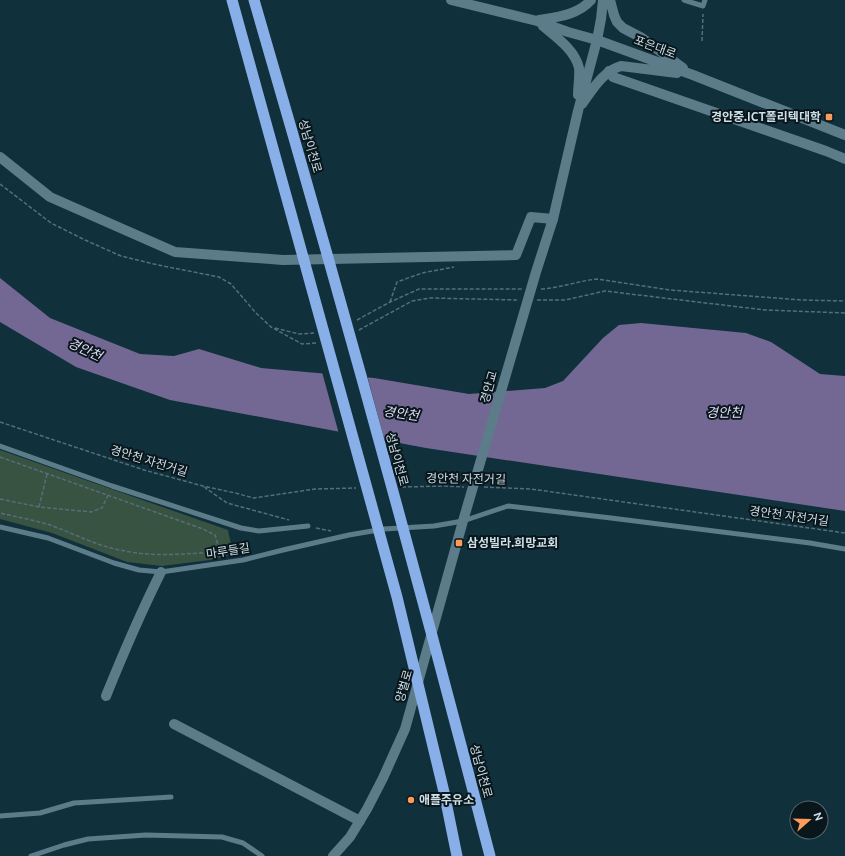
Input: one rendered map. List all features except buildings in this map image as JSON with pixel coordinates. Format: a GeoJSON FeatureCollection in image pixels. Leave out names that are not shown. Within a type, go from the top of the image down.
{"type":"FeatureCollection","features":[{"type":"Feature","properties":{"kind":"highway"},"geometry":{"type":"LineString","coordinates":[[232,0],[397,597],[444,792],[457,856]]}},
{"type":"Feature","properties":{"kind":"highway","name":"성남이천로"},"geometry":{"type":"LineString","coordinates":[[254,0],[304,170],[380,445],[490,856]]}},
{"type":"Feature","properties":{"kind":"street","name":"포은대로"},"geometry":{"type":"LineString","coordinates":[[451,0],[537,21],[597,40],[693,75],[845,135]]}},
{"type":"Feature","properties":{"kind":"street"},"geometry":{"type":"LineString","coordinates":[[537,21],[572,13],[586,5],[591,0]]}},
{"type":"Feature","properties":{"kind":"street"},"geometry":{"type":"LineString","coordinates":[[578,111],[597,40],[603,0]]}},
{"type":"Feature","properties":{"kind":"street"},"geometry":{"type":"LineString","coordinates":[[610,0],[614,15],[623,28],[642,38],[693,75]]}},
{"type":"Feature","properties":{"kind":"street"},"geometry":{"type":"LineString","coordinates":[[537,21],[554,34],[573,54],[579,69],[578,111]]}},
{"type":"Feature","properties":{"kind":"street"},"geometry":{"type":"LineString","coordinates":[[578,111],[600,80],[609,71],[621,66],[693,75]]}},
{"type":"Feature","properties":{"kind":"street"},"geometry":{"type":"LineString","coordinates":[[609,71],[613,77],[826,151],[845,159]]}},
{"type":"Feature","properties":{"kind":"street","name":"경안교"},"geometry":{"type":"LineString","coordinates":[[467,508],[553,219],[578,111]]}},
{"type":"Feature","properties":{"kind":"street"},"geometry":{"type":"LineString","coordinates":[[0,157],[50,196],[175,252],[283,260],[516,255],[531,217],[553,219]]}},
{"type":"Feature","properties":{"kind":"street","name":"양벌로"},"geometry":{"type":"LineString","coordinates":[[333,856],[350,837],[360,821],[383,778],[405,729],[467,508]]}},
{"type":"Feature","properties":{"kind":"street"},"geometry":{"type":"LineString","coordinates":[[106,696],[127,644],[161,572]]}},
{"type":"Feature","properties":{"kind":"street"},"geometry":{"type":"LineString","coordinates":[[174,724],[360,821]]}},
{"type":"Feature","properties":{"kind":"lane"},"geometry":{"type":"LineString","coordinates":[[684,0],[703,6],[705,0]]}},
{"type":"Feature","properties":{"kind":"lane"},"geometry":{"type":"LineString","coordinates":[[0,446],[112,486],[241,528],[259,531],[308,526]]}},
{"type":"Feature","properties":{"kind":"lane","name":"마루들길"},"geometry":{"type":"LineString","coordinates":[[0,527],[48,538],[114,563],[139,570],[161,572],[243,560],[349,535],[384,529],[434,526],[463,520],[508,506],[718,531],[845,549]]}},
{"type":"Feature","properties":{"kind":"lane"},"geometry":{"type":"LineString","coordinates":[[0,816],[40,813],[74,803],[171,797]]}},
{"type":"Feature","properties":{"kind":"lane"},"geometry":{"type":"LineString","coordinates":[[31,856],[64,845],[88,840],[146,835],[222,837],[243,843],[262,856]]}},
{"type":"Feature","properties":{"kind":"path"},"geometry":{"type":"LineString","coordinates":[[702,41],[703,6]]}},
{"type":"Feature","properties":{"kind":"path"},"geometry":{"type":"LineString","coordinates":[[0,184],[52,224],[122,256],[219,277],[231,284],[256,313],[271,327],[302,344],[316,343]]}},
{"type":"Feature","properties":{"kind":"path"},"geometry":{"type":"LineString","coordinates":[[390,302],[398,282],[422,273],[458,266]]}},
{"type":"Feature","properties":{"kind":"path"},"geometry":{"type":"LineString","coordinates":[[537,289],[552,288],[585,280],[597,279],[670,290],[802,300],[845,301]]}},
{"type":"Feature","properties":{"kind":"path"},"geometry":{"type":"LineString","coordinates":[[352,322],[419,289],[522,289]]}},
{"type":"Feature","properties":{"kind":"path"},"geometry":{"type":"LineString","coordinates":[[535,300],[565,300],[605,291],[765,310],[845,313]]}},
{"type":"Feature","properties":{"kind":"path"},"geometry":{"type":"LineString","coordinates":[[357,331],[412,301],[430,298],[520,300]]}},
{"type":"Feature","properties":{"kind":"path"},"geometry":{"type":"LineString","coordinates":[[271,327],[299,334],[319,333]]}},
{"type":"Feature","properties":{"kind":"path","name":"경안천 자전거길"},"geometry":{"type":"LineString","coordinates":[[0,422],[144,470],[254,498],[315,489],[361,488]]}},
{"type":"Feature","properties":{"kind":"path"},"geometry":{"type":"LineString","coordinates":[[0,457],[203,529],[215,535],[218,544],[213,552],[152,555],[125,551],[102,545],[49,525],[0,513]]}},
{"type":"Feature","properties":{"kind":"path"},"geometry":{"type":"LineString","coordinates":[[39,507],[47,474]]}},
{"type":"Feature","properties":{"kind":"path"},"geometry":{"type":"LineString","coordinates":[[0,499],[39,507],[91,512],[102,508],[112,486]]}},
{"type":"Feature","properties":{"kind":"path"},"geometry":{"type":"LineString","coordinates":[[203,486],[227,503],[308,526],[349,535]]}},
{"type":"Feature","properties":{"kind":"path","name":"경안천 자전거길"},"geometry":{"type":"LineString","coordinates":[[399,487],[469,487]]}},
{"type":"Feature","properties":{"kind":"path","name":"경안천 자전거길"},"geometry":{"type":"LineString","coordinates":[[484,487],[531,489],[845,533]]}},
{"type":"Feature","properties":{"kind":"green space"},"geometry":{"type":"Polygon","coordinates":[[[0,450],[228,530],[233,554],[210,560],[162,566],[127,562],[52,533],[0,519],[0,450]]]}},
{"type":"Feature","properties":{"kind":"water","name":"경안천"},"geometry":{"type":"Polygon","coordinates":[[[0,278],[50,318],[140,354],[174,356],[199,349],[261,368],[374,378],[469,394],[545,388],[563,381],[603,338],[619,325],[641,323],[746,333],[771,342],[820,374],[845,376],[845,511],[426,448],[170,400],[76,367],[0,322],[0,278]]]}},
{"type":"Feature","properties":{"kind":"pier"},"geometry":{"type":"Polygon","coordinates":[[[322,372],[367,375],[385,442],[339,434],[322,372]]]}},
{"type":"Feature","properties":{"kind":"place","name":"경안중.ICT폴리텍대학"},"geometry":{"type":"Point","coordinates":[829,117]}},
{"type":"Feature","properties":{"kind":"place","name":"삼성빌라.희망교회"},"geometry":{"type":"Point","coordinates":[459,543]}},
{"type":"Feature","properties":{"kind":"place","name":"애플주유소"},"geometry":{"type":"Point","coordinates":[411,800]}}]}
